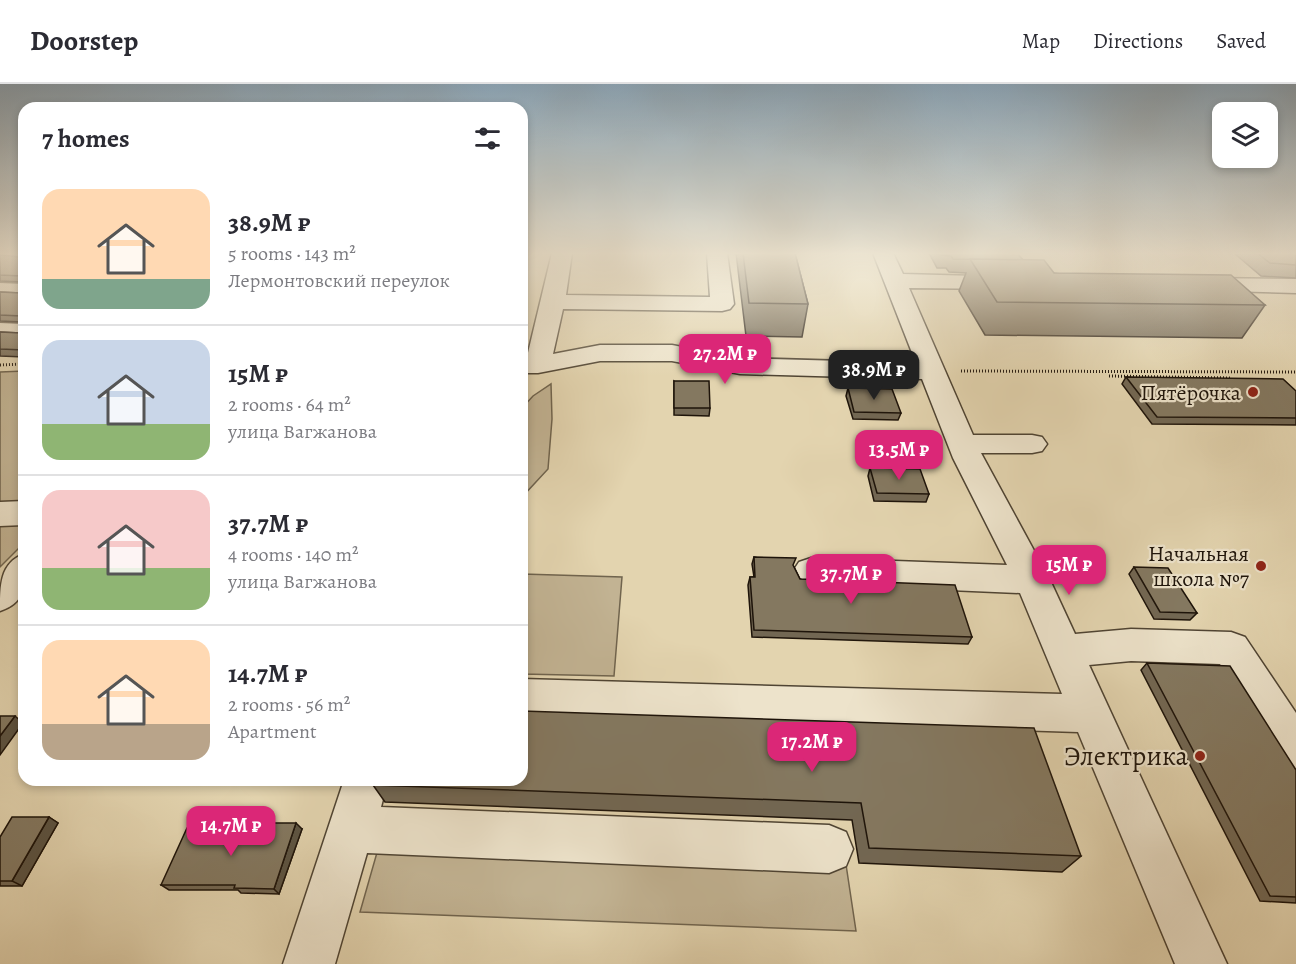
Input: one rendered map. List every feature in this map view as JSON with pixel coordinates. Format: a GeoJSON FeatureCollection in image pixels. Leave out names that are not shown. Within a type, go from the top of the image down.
{"type":"FeatureCollection","features":[{"type":"Feature","properties":{"kind":"street"},"geometry":{"type":"LineString","coordinates":[[554,294],[530,365],[600,353],[672,352],[740,366],[931,370]]}},
{"type":"Feature","properties":{"kind":"street"},"geometry":{"type":"LineString","coordinates":[[553,302],[722,304],[721,294]]}},
{"type":"Feature","properties":{"kind":"street"},"geometry":{"type":"LineString","coordinates":[[899,294],[962,444],[1032,579],[1201,964]]}},
{"type":"Feature","properties":{"kind":"street"},"geometry":{"type":"LineString","coordinates":[[0,330],[18,331]]}},
{"type":"Feature","properties":{"kind":"street"},"geometry":{"type":"LineString","coordinates":[[962,444],[1032,444]]}},
{"type":"Feature","properties":{"kind":"street"},"geometry":{"type":"LineString","coordinates":[[0,514],[18,513]]}},
{"type":"Feature","properties":{"kind":"street"},"geometry":{"type":"LineString","coordinates":[[810,571],[1032,579]]}},
{"type":"Feature","properties":{"kind":"street"},"geometry":{"type":"LineString","coordinates":[[0,597],[18,574]]}},
{"type":"Feature","properties":{"kind":"street"},"geometry":{"type":"LineString","coordinates":[[1063,651],[1131,645],[1231,648],[1296,750]]}},
{"type":"Feature","properties":{"kind":"street"},"geometry":{"type":"LineString","coordinates":[[528,698],[1090,714]]}},
{"type":"Feature","properties":{"kind":"street"},"geometry":{"type":"LineString","coordinates":[[309,964],[353,829],[364,786]]}},
{"type":"Feature","properties":{"kind":"street"},"geometry":{"type":"LineString","coordinates":[[353,829],[830,849]]}},
{"type":"Feature","properties":{"kind":"path"},"geometry":{"type":"LineString","coordinates":[[0,365],[18,364]]}},
{"type":"Feature","properties":{"kind":"path"},"geometry":{"type":"LineString","coordinates":[[931,370],[1296,372]]}},
{"type":"Feature","properties":{"kind":"path"},"geometry":{"type":"LineString","coordinates":[[1109,376],[1232,378]]}},
{"type":"Feature","properties":{"kind":"shaded area"},"geometry":{"type":"Polygon","coordinates":[[[18,371],[18,549],[0,567],[0,372],[18,371]]]}},
{"type":"Feature","properties":{"kind":"shaded area"},"geometry":{"type":"Polygon","coordinates":[[[551,384],[552,419],[548,469],[528,491],[528,401],[551,384]]]}},
{"type":"Feature","properties":{"kind":"shaded area"},"geometry":{"type":"Polygon","coordinates":[[[528,574],[622,577],[614,676],[528,674],[528,574]]]}},
{"type":"Feature","properties":{"kind":"shaded area"},"geometry":{"type":"Polygon","coordinates":[[[386,821],[842,838],[856,931],[360,912],[386,821]]]}},
{"type":"Feature","properties":{"kind":"building"},"geometry":{"type":"Polygon","coordinates":[[[0,294],[18,294],[18,316],[0,315],[0,294]]]}},
{"type":"Feature","properties":{"kind":"building"},"geometry":{"type":"Polygon","coordinates":[[[748,294],[805,294],[808,304],[749,303],[748,294]]]}},
{"type":"Feature","properties":{"kind":"building"},"geometry":{"type":"Polygon","coordinates":[[[992,294],[1253,294],[1265,305],[997,302],[992,294]]]}},
{"type":"Feature","properties":{"kind":"building"},"geometry":{"type":"Polygon","coordinates":[[[0,332],[18,333],[18,350],[0,349],[0,332]]]}},
{"type":"Feature","properties":{"kind":"building"},"geometry":{"type":"Polygon","coordinates":[[[1126,377],[1283,379],[1296,391],[1296,418],[1157,417],[1126,377]]]}},
{"type":"Feature","properties":{"kind":"building"},"geometry":{"type":"Polygon","coordinates":[[[674,381],[709,381],[710,408],[674,408],[674,381]]]}},
{"type":"Feature","properties":{"kind":"building"},"geometry":{"type":"Polygon","coordinates":[[[848,388],[892,389],[901,413],[854,412],[848,388]]]}},
{"type":"Feature","properties":{"kind":"building"},"geometry":{"type":"Polygon","coordinates":[[[870,468],[920,469],[929,494],[877,493],[870,468]]]}},
{"type":"Feature","properties":{"kind":"building"},"geometry":{"type":"Polygon","coordinates":[[[754,557],[796,558],[793,565],[800,579],[955,585],[972,637],[754,630],[750,577],[755,577],[754,557]]]}},
{"type":"Feature","properties":{"kind":"building"},"geometry":{"type":"Polygon","coordinates":[[[1134,567],[1168,568],[1197,613],[1160,612],[1134,567]]]}},
{"type":"Feature","properties":{"kind":"building"},"geometry":{"type":"Polygon","coordinates":[[[1147,663],[1230,666],[1296,770],[1296,897],[1270,896],[1147,663]]]}},
{"type":"Feature","properties":{"kind":"building"},"geometry":{"type":"Polygon","coordinates":[[[528,711],[1034,728],[1081,856],[869,848],[861,803],[400,786],[528,786],[528,711]]]}},
{"type":"Feature","properties":{"kind":"building"},"geometry":{"type":"Polygon","coordinates":[[[0,716],[15,716],[0,736],[0,716]]]}},
{"type":"Feature","properties":{"kind":"building"},"geometry":{"type":"Polygon","coordinates":[[[12,817],[49,817],[12,881],[0,881],[0,837],[12,817]]]}},
{"type":"Feature","properties":{"kind":"building"},"geometry":{"type":"Polygon","coordinates":[[[259,823],[296,823],[274,889],[234,888],[235,885],[161,885],[187,828],[257,828],[259,823]]]}},
{"type":"Feature","properties":{"kind":"place","name":"Пятёрочка"},"geometry":{"type":"Point","coordinates":[1253,392]}},
{"type":"Feature","properties":{"kind":"place","name":"Начальная школа №7"},"geometry":{"type":"Point","coordinates":[1261,566]}},
{"type":"Feature","properties":{"kind":"place","name":"Электрика"},"geometry":{"type":"Point","coordinates":[1200,756]}}]}
